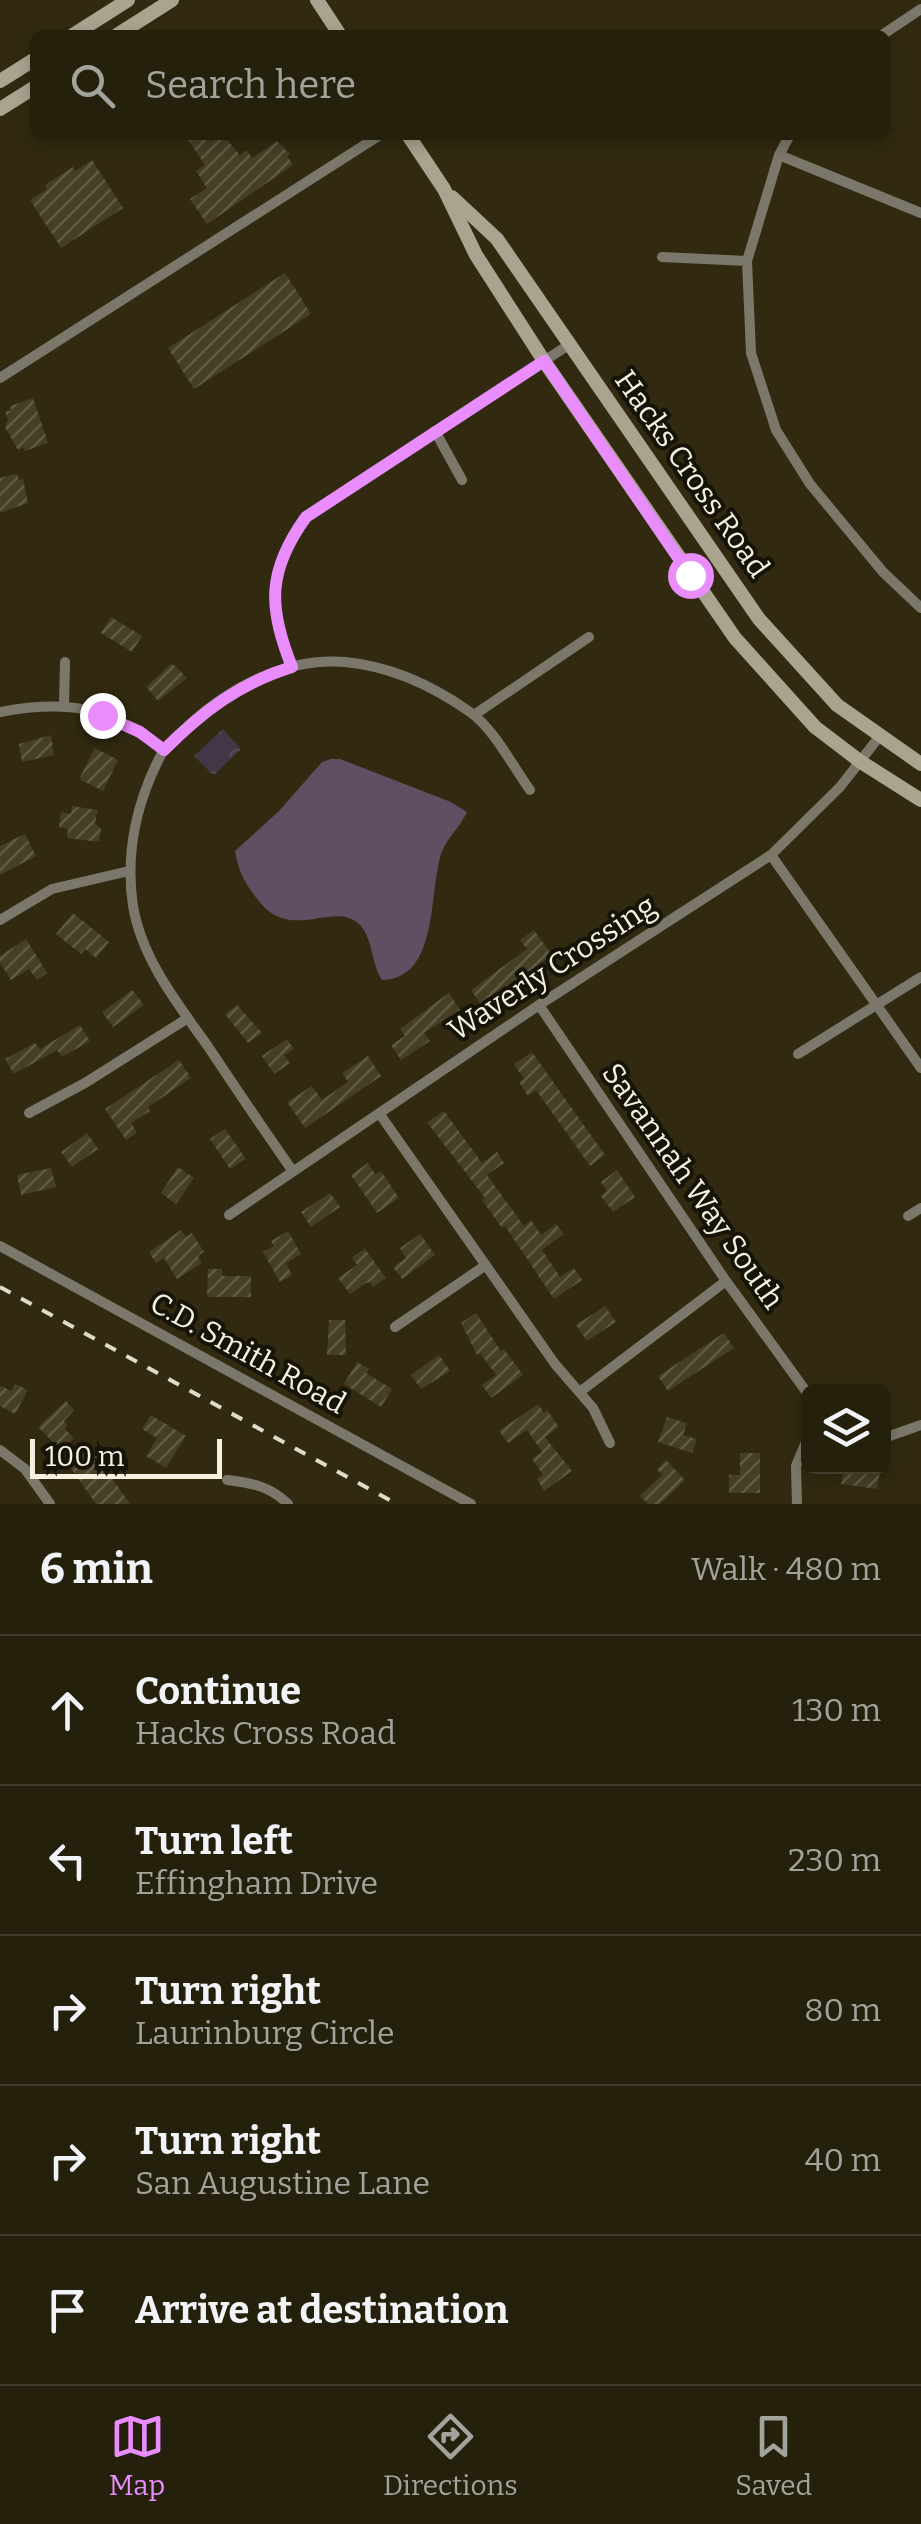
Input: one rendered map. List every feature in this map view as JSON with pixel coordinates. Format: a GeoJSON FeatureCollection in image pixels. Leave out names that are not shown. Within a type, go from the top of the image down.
{"type":"FeatureCollection","features":[{"type":"Feature","properties":{"kind":"main road"},"geometry":{"type":"LineString","coordinates":[[81,30],[128,0]]}},
{"type":"Feature","properties":{"kind":"main road"},"geometry":{"type":"LineString","coordinates":[[125,30],[172,0]]}},
{"type":"Feature","properties":{"kind":"main road"},"geometry":{"type":"LineString","coordinates":[[316,0],[337,30]]}},
{"type":"Feature","properties":{"kind":"main road"},"geometry":{"type":"LineString","coordinates":[[0,81],[30,62]]}},
{"type":"Feature","properties":{"kind":"main road"},"geometry":{"type":"LineString","coordinates":[[0,109],[30,90]]}},
{"type":"Feature","properties":{"kind":"main road","name":"Hacks Cross Road"},"geometry":{"type":"LineString","coordinates":[[411,140],[444,189],[476,254],[544,361],[735,638],[816,727],[861,762],[921,800]]}},
{"type":"Feature","properties":{"kind":"main road","name":"Hacks Cross Road"},"geometry":{"type":"LineString","coordinates":[[444,189],[497,239],[759,619],[837,705],[921,764]]}},
{"type":"Feature","properties":{"kind":"street"},"geometry":{"type":"LineString","coordinates":[[889,30],[921,8]]}},
{"type":"Feature","properties":{"kind":"street"},"geometry":{"type":"LineString","coordinates":[[0,378],[372,140]]}},
{"type":"Feature","properties":{"kind":"street"},"geometry":{"type":"LineString","coordinates":[[787,140],[779,155],[747,261],[751,353],[776,430],[810,484],[882,572],[921,608]]}},
{"type":"Feature","properties":{"kind":"street"},"geometry":{"type":"LineString","coordinates":[[779,155],[921,213]]}},
{"type":"Feature","properties":{"kind":"street"},"geometry":{"type":"LineString","coordinates":[[662,257],[747,261]]}},
{"type":"Feature","properties":{"kind":"street"},"geometry":{"type":"LineString","coordinates":[[292,667],[277,630],[274,600],[289,540],[306,517],[570,344]]}},
{"type":"Feature","properties":{"kind":"street"},"geometry":{"type":"LineString","coordinates":[[435,431],[462,480]]}},
{"type":"Feature","properties":{"kind":"street"},"geometry":{"type":"LineString","coordinates":[[474,715],[588,638]]}},
{"type":"Feature","properties":{"kind":"street"},"geometry":{"type":"LineString","coordinates":[[64,704],[65,662]]}},
{"type":"Feature","properties":{"kind":"street"},"geometry":{"type":"LineString","coordinates":[[292,1170],[188,1018],[144,945],[133,906],[130,871],[138,812],[164,750],[236,689],[292,667],[343,662],[420,682],[474,715],[530,790]]}},
{"type":"Feature","properties":{"kind":"street"},"geometry":{"type":"LineString","coordinates":[[0,712],[64,704],[140,732],[164,750]]}},
{"type":"Feature","properties":{"kind":"street","name":"Waverly Crossing"},"geometry":{"type":"LineString","coordinates":[[229,1216],[539,1005],[771,856],[840,787],[879,737]]}},
{"type":"Feature","properties":{"kind":"street"},"geometry":{"type":"LineString","coordinates":[[771,856],[921,1068]]}},
{"type":"Feature","properties":{"kind":"street"},"geometry":{"type":"LineString","coordinates":[[0,920],[52,888],[130,871]]}},
{"type":"Feature","properties":{"kind":"street"},"geometry":{"type":"LineString","coordinates":[[798,1054],[921,976]]}},
{"type":"Feature","properties":{"kind":"street","name":"Savannah Way South"},"geometry":{"type":"LineString","coordinates":[[539,1005],[801,1384]]}},
{"type":"Feature","properties":{"kind":"street"},"geometry":{"type":"LineString","coordinates":[[29,1112],[85,1083],[188,1018]]}},
{"type":"Feature","properties":{"kind":"street"},"geometry":{"type":"LineString","coordinates":[[380,1113],[555,1364],[593,1408],[610,1443]]}},
{"type":"Feature","properties":{"kind":"street"},"geometry":{"type":"LineString","coordinates":[[908,1216],[921,1208]]}},
{"type":"Feature","properties":{"kind":"street","name":"C.D. Smith Road"},"geometry":{"type":"LineString","coordinates":[[0,1246],[472,1504]]}},
{"type":"Feature","properties":{"kind":"street"},"geometry":{"type":"LineString","coordinates":[[395,1327],[486,1265]]}},
{"type":"Feature","properties":{"kind":"street"},"geometry":{"type":"LineString","coordinates":[[581,1392],[726,1281]]}},
{"type":"Feature","properties":{"kind":"street"},"geometry":{"type":"LineString","coordinates":[[891,1435],[921,1424]]}},
{"type":"Feature","properties":{"kind":"street"},"geometry":{"type":"LineString","coordinates":[[0,1450],[25,1468],[50,1504]]}},
{"type":"Feature","properties":{"kind":"street"},"geometry":{"type":"LineString","coordinates":[[798,1504],[796,1466],[801,1454]]}},
{"type":"Feature","properties":{"kind":"street"},"geometry":{"type":"LineString","coordinates":[[227,1480],[260,1484],[288,1504]]}},
{"type":"Feature","properties":{"kind":"green space"},"geometry":{"type":"Polygon","coordinates":[[[223,729],[241,749],[215,774],[194,756],[223,729]]]}},
{"type":"Feature","properties":{"kind":"shaded area"},"geometry":{"type":"Polygon","coordinates":[[[340,759],[451,802],[467,812],[442,851],[423,949],[414,965],[401,976],[382,980],[367,935],[348,917],[297,920],[271,912],[249,888],[238,864],[235,851],[279,811],[322,762],[340,759]]]}},
{"type":"Feature","properties":{"kind":"building"},"geometry":{"type":"Polygon","coordinates":[[[188,140],[227,140],[240,155],[247,150],[252,158],[277,141],[290,154],[287,156],[293,165],[207,224],[190,199],[207,188],[196,171],[205,165],[188,140]]]}},
{"type":"Feature","properties":{"kind":"building"},"geometry":{"type":"Polygon","coordinates":[[[92,160],[123,208],[61,248],[30,200],[47,189],[45,185],[92,160]]]}},
{"type":"Feature","properties":{"kind":"building"},"geometry":{"type":"Polygon","coordinates":[[[285,273],[311,314],[194,389],[168,348],[285,273]]]}},
{"type":"Feature","properties":{"kind":"building"},"geometry":{"type":"Polygon","coordinates":[[[33,398],[48,443],[18,450],[5,427],[5,412],[11,410],[10,406],[33,398]]]}},
{"type":"Feature","properties":{"kind":"building"},"geometry":{"type":"Polygon","coordinates":[[[17,474],[19,480],[23,479],[28,503],[0,513],[0,478],[17,474]]]}},
{"type":"Feature","properties":{"kind":"building"},"geometry":{"type":"Polygon","coordinates":[[[111,617],[142,636],[132,652],[101,633],[111,617]]]}},
{"type":"Feature","properties":{"kind":"building"},"geometry":{"type":"Polygon","coordinates":[[[172,663],[187,678],[158,701],[146,687],[172,663]]]}},
{"type":"Feature","properties":{"kind":"building"},"geometry":{"type":"Polygon","coordinates":[[[51,735],[54,755],[22,762],[19,744],[51,735]]]}},
{"type":"Feature","properties":{"kind":"building"},"geometry":{"type":"Polygon","coordinates":[[[95,748],[118,760],[103,791],[79,779],[95,748]]]}},
{"type":"Feature","properties":{"kind":"building"},"geometry":{"type":"Polygon","coordinates":[[[72,806],[98,810],[95,823],[101,829],[99,842],[67,838],[68,829],[59,827],[61,812],[71,814],[72,806]]]}},
{"type":"Feature","properties":{"kind":"building"},"geometry":{"type":"Polygon","coordinates":[[[25,834],[36,856],[0,875],[0,846],[25,834]]]}},
{"type":"Feature","properties":{"kind":"building"},"geometry":{"type":"Polygon","coordinates":[[[73,913],[109,942],[96,958],[85,949],[81,954],[56,934],[73,913]]]}},
{"type":"Feature","properties":{"kind":"building"},"geometry":{"type":"Polygon","coordinates":[[[534,930],[552,955],[481,1005],[471,990],[527,949],[520,940],[534,930]]]}},
{"type":"Feature","properties":{"kind":"building"},"geometry":{"type":"Polygon","coordinates":[[[26,939],[47,973],[37,980],[29,969],[11,980],[0,956],[26,939]]]}},
{"type":"Feature","properties":{"kind":"building"},"geometry":{"type":"Polygon","coordinates":[[[132,990],[144,1005],[113,1027],[102,1012],[132,990]]]}},
{"type":"Feature","properties":{"kind":"building"},"geometry":{"type":"Polygon","coordinates":[[[449,993],[460,1010],[424,1033],[430,1041],[401,1060],[391,1045],[405,1036],[400,1029],[449,993]]]}},
{"type":"Feature","properties":{"kind":"building"},"geometry":{"type":"Polygon","coordinates":[[[237,1005],[262,1033],[248,1043],[225,1014],[237,1005]]]}},
{"type":"Feature","properties":{"kind":"building"},"geometry":{"type":"Polygon","coordinates":[[[80,1025],[90,1041],[62,1057],[57,1050],[14,1074],[5,1059],[35,1043],[40,1049],[80,1025]]]}},
{"type":"Feature","properties":{"kind":"building"},"geometry":{"type":"Polygon","coordinates":[[[287,1039],[294,1049],[284,1055],[290,1063],[274,1074],[262,1056],[287,1039]]]}},
{"type":"Feature","properties":{"kind":"building"},"geometry":{"type":"Polygon","coordinates":[[[532,1052],[605,1155],[590,1166],[536,1090],[528,1096],[519,1082],[524,1079],[514,1064],[532,1052]]]}},
{"type":"Feature","properties":{"kind":"building"},"geometry":{"type":"Polygon","coordinates":[[[368,1056],[381,1076],[305,1128],[287,1102],[312,1086],[322,1100],[348,1082],[342,1073],[368,1056]]]}},
{"type":"Feature","properties":{"kind":"building"},"geometry":{"type":"Polygon","coordinates":[[[179,1060],[191,1078],[131,1123],[137,1133],[126,1140],[105,1109],[179,1060]]]}},
{"type":"Feature","properties":{"kind":"building"},"geometry":{"type":"Polygon","coordinates":[[[444,1111],[482,1163],[497,1152],[504,1163],[487,1175],[524,1226],[531,1220],[541,1235],[556,1224],[564,1234],[542,1250],[560,1277],[574,1268],[582,1280],[554,1299],[427,1122],[444,1111]]]}},
{"type":"Feature","properties":{"kind":"building"},"geometry":{"type":"Polygon","coordinates":[[[225,1129],[246,1159],[230,1169],[210,1139],[225,1129]]]}},
{"type":"Feature","properties":{"kind":"building"},"geometry":{"type":"Polygon","coordinates":[[[87,1133],[98,1149],[72,1167],[61,1152],[87,1133]]]}},
{"type":"Feature","properties":{"kind":"building"},"geometry":{"type":"Polygon","coordinates":[[[368,1163],[375,1174],[381,1171],[399,1198],[377,1213],[351,1175],[368,1163]]]}},
{"type":"Feature","properties":{"kind":"building"},"geometry":{"type":"Polygon","coordinates":[[[178,1167],[194,1178],[176,1204],[161,1193],[178,1167]]]}},
{"type":"Feature","properties":{"kind":"building"},"geometry":{"type":"Polygon","coordinates":[[[51,1168],[56,1187],[21,1195],[17,1175],[51,1168]]]}},
{"type":"Feature","properties":{"kind":"building"},"geometry":{"type":"Polygon","coordinates":[[[617,1170],[635,1197],[613,1212],[601,1196],[607,1191],[601,1182],[617,1170]]]}},
{"type":"Feature","properties":{"kind":"building"},"geometry":{"type":"Polygon","coordinates":[[[330,1193],[340,1207],[311,1227],[301,1212],[330,1193]]]}},
{"type":"Feature","properties":{"kind":"building"},"geometry":{"type":"Polygon","coordinates":[[[181,1230],[186,1237],[192,1233],[204,1252],[198,1256],[202,1263],[177,1279],[164,1258],[156,1263],[149,1252],[181,1230]]]}},
{"type":"Feature","properties":{"kind":"building"},"geometry":{"type":"Polygon","coordinates":[[[288,1231],[301,1254],[286,1263],[292,1275],[280,1282],[263,1252],[274,1246],[271,1241],[288,1231]]]}},
{"type":"Feature","properties":{"kind":"building"},"geometry":{"type":"Polygon","coordinates":[[[420,1234],[435,1255],[402,1279],[393,1267],[406,1258],[400,1248],[420,1234]]]}},
{"type":"Feature","properties":{"kind":"building"},"geometry":{"type":"Polygon","coordinates":[[[365,1249],[386,1278],[373,1287],[366,1283],[350,1294],[338,1278],[357,1265],[352,1257],[365,1249]]]}},
{"type":"Feature","properties":{"kind":"building"},"geometry":{"type":"Polygon","coordinates":[[[208,1269],[222,1269],[222,1276],[251,1276],[251,1297],[207,1297],[208,1269]]]}},
{"type":"Feature","properties":{"kind":"building"},"geometry":{"type":"Polygon","coordinates":[[[605,1306],[616,1322],[587,1341],[576,1325],[605,1306]]]}},
{"type":"Feature","properties":{"kind":"building"},"geometry":{"type":"Polygon","coordinates":[[[476,1313],[501,1351],[504,1349],[523,1375],[491,1398],[482,1385],[496,1375],[480,1353],[477,1355],[461,1323],[476,1313]]]}},
{"type":"Feature","properties":{"kind":"building"},"geometry":{"type":"Polygon","coordinates":[[[329,1320],[345,1320],[346,1355],[327,1355],[329,1320]]]}},
{"type":"Feature","properties":{"kind":"building"},"geometry":{"type":"Polygon","coordinates":[[[724,1333],[734,1348],[668,1391],[658,1376],[724,1333]]]}},
{"type":"Feature","properties":{"kind":"building"},"geometry":{"type":"Polygon","coordinates":[[[439,1355],[450,1371],[421,1389],[411,1375],[439,1355]]]}},
{"type":"Feature","properties":{"kind":"building"},"geometry":{"type":"Polygon","coordinates":[[[357,1362],[369,1369],[366,1373],[392,1389],[381,1407],[344,1384],[357,1362]]]}},
{"type":"Feature","properties":{"kind":"building"},"geometry":{"type":"Polygon","coordinates":[[[15,1384],[28,1390],[15,1414],[0,1406],[0,1385],[11,1391],[15,1384]]]}},
{"type":"Feature","properties":{"kind":"building"},"geometry":{"type":"Polygon","coordinates":[[[66,1401],[74,1410],[64,1421],[65,1429],[74,1438],[61,1450],[38,1427],[66,1401]]]}},
{"type":"Feature","properties":{"kind":"building"},"geometry":{"type":"Polygon","coordinates":[[[538,1404],[559,1427],[545,1437],[572,1471],[544,1491],[537,1479],[543,1475],[532,1459],[542,1452],[527,1430],[508,1443],[499,1431],[538,1404]]]}},
{"type":"Feature","properties":{"kind":"building"},"geometry":{"type":"Polygon","coordinates":[[[151,1415],[186,1436],[166,1468],[146,1456],[157,1438],[142,1429],[151,1415]]]}},
{"type":"Feature","properties":{"kind":"building"},"geometry":{"type":"Polygon","coordinates":[[[667,1417],[687,1423],[683,1435],[697,1439],[692,1453],[658,1442],[667,1417]]]}},
{"type":"Feature","properties":{"kind":"building"},"geometry":{"type":"Polygon","coordinates":[[[91,1448],[130,1504],[96,1504],[84,1487],[68,1464],[91,1448]]]}},
{"type":"Feature","properties":{"kind":"building"},"geometry":{"type":"Polygon","coordinates":[[[740,1453],[760,1453],[760,1493],[729,1493],[729,1475],[740,1475],[740,1453]]]}},
{"type":"Feature","properties":{"kind":"building"},"geometry":{"type":"Polygon","coordinates":[[[666,1460],[685,1480],[660,1504],[648,1504],[640,1496],[662,1475],[657,1469],[666,1460]]]}},
{"type":"Feature","properties":{"kind":"building"},"geometry":{"type":"Polygon","coordinates":[[[843,1474],[880,1474],[877,1489],[841,1484],[843,1474]]]}},
{"type":"Feature","properties":{"kind":"railway"},"geometry":{"type":"LineString","coordinates":[[0,1287],[397,1504]]}},
{"type":"Feature","properties":{"kind":"route"},"geometry":{"type":"LineString","coordinates":[[102,715],[140,732],[164,750],[236,689],[292,667],[277,630],[274,600],[289,540],[306,517],[544,361],[690,575]]}}]}
